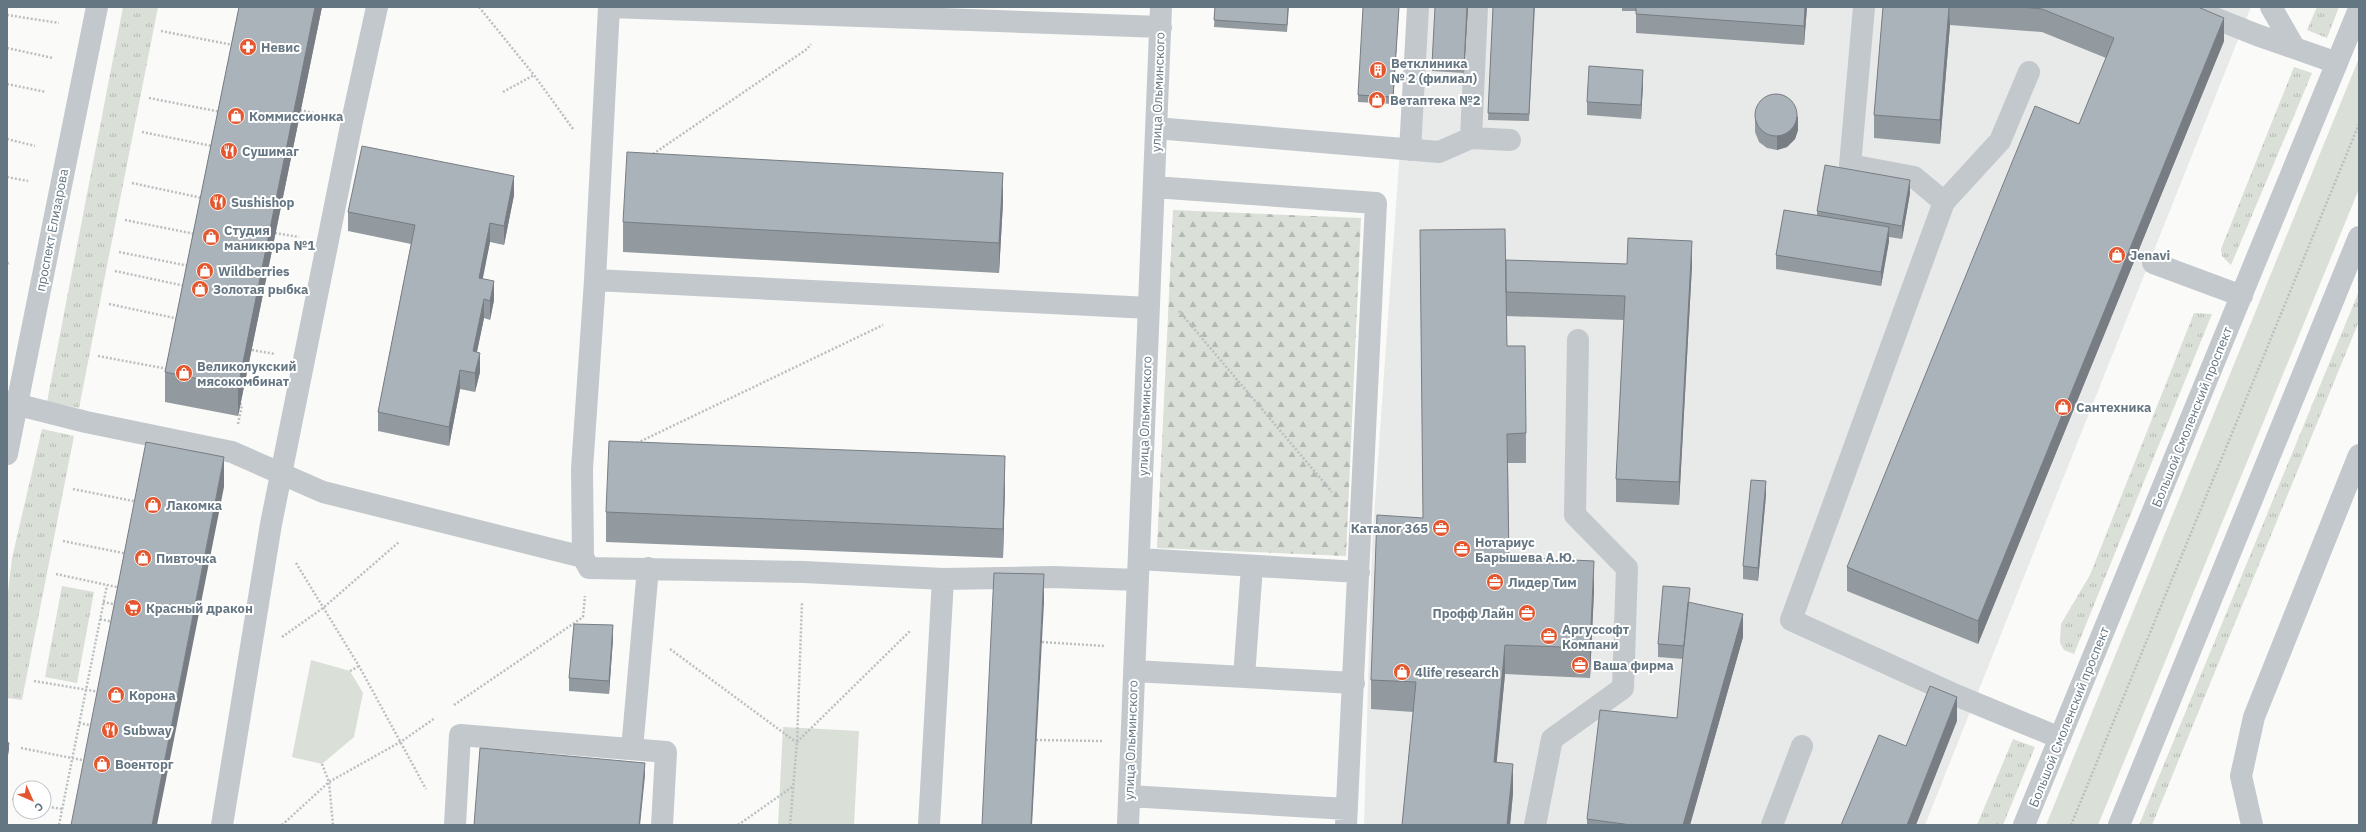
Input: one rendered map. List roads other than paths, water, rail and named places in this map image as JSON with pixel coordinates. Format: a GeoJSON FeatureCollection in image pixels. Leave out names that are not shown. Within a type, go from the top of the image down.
{"type":"FeatureCollection","features":[{"type":"Feature","properties":{"kind":"street","name":"проспект Елизарова"},"geometry":{"type":"LineString","coordinates":[[7,454],[12,403],[97,7]]}},
{"type":"Feature","properties":{"kind":"street"},"geometry":{"type":"LineString","coordinates":[[222,825],[271,524],[352,121],[378,7]]}},
{"type":"Feature","properties":{"kind":"street"},"geometry":{"type":"LineString","coordinates":[[1161,17],[829,15],[609,7],[595,280],[582,469],[584,557],[588,568],[804,572],[943,579],[1053,577],[1139,570],[1252,566],[1359,572]]}},
{"type":"Feature","properties":{"kind":"street"},"geometry":{"type":"LineString","coordinates":[[1410,150],[1418,7]]}},
{"type":"Feature","properties":{"kind":"street"},"geometry":{"type":"LineString","coordinates":[[1471,138],[1477,7]]}},
{"type":"Feature","properties":{"kind":"street"},"geometry":{"type":"LineString","coordinates":[[1864,7],[1850,164],[1914,177],[1944,202]]}},
{"type":"Feature","properties":{"kind":"street"},"geometry":{"type":"LineString","coordinates":[[2187,7],[2257,36],[2294,46],[2337,63]]}},
{"type":"Feature","properties":{"kind":"street"},"geometry":{"type":"LineString","coordinates":[[2271,7],[2294,46]]}},
{"type":"Feature","properties":{"kind":"street","name":"Большой Смоленский проспект"},"geometry":{"type":"LineString","coordinates":[[2024,825],[2359,9]]}},
{"type":"Feature","properties":{"kind":"street","name":"улица Ольминского"},"geometry":{"type":"LineString","coordinates":[[1128,825],[1161,17]]}},
{"type":"Feature","properties":{"kind":"street"},"geometry":{"type":"LineString","coordinates":[[2029,72],[2000,141],[1944,202],[1791,620],[1958,696],[2060,738]]}},
{"type":"Feature","properties":{"kind":"street"},"geometry":{"type":"LineString","coordinates":[[1156,128],[1439,152],[1471,138],[1510,140]]}},
{"type":"Feature","properties":{"kind":"street"},"geometry":{"type":"LineString","coordinates":[[1129,796],[1347,817],[1376,203],[1154,188]]}},
{"type":"Feature","properties":{"kind":"street"},"geometry":{"type":"LineString","coordinates":[[2119,825],[2359,237]]}},
{"type":"Feature","properties":{"kind":"street"},"geometry":{"type":"LineString","coordinates":[[2153,263],[2242,296]]}},
{"type":"Feature","properties":{"kind":"street"},"geometry":{"type":"LineString","coordinates":[[595,280],[1149,308]]}},
{"type":"Feature","properties":{"kind":"street"},"geometry":{"type":"LineString","coordinates":[[1535,825],[1552,739],[1623,688],[1627,568],[1575,515],[1578,340]]}},
{"type":"Feature","properties":{"kind":"street"},"geometry":{"type":"LineString","coordinates":[[12,403],[86,422],[232,452],[323,492],[584,557]]}},
{"type":"Feature","properties":{"kind":"street"},"geometry":{"type":"LineString","coordinates":[[2252,825],[2240,776],[2254,717],[2359,455]]}},
{"type":"Feature","properties":{"kind":"street"},"geometry":{"type":"LineString","coordinates":[[1244,677],[1252,566]]}},
{"type":"Feature","properties":{"kind":"street"},"geometry":{"type":"LineString","coordinates":[[632,749],[648,568]]}},
{"type":"Feature","properties":{"kind":"street"},"geometry":{"type":"LineString","coordinates":[[929,825],[943,579]]}},
{"type":"Feature","properties":{"kind":"street"},"geometry":{"type":"LineString","coordinates":[[1134,671],[1354,683]]}},
{"type":"Feature","properties":{"kind":"street"},"geometry":{"type":"LineString","coordinates":[[455,825],[460,734],[666,752],[662,825]]}},
{"type":"Feature","properties":{"kind":"street"},"geometry":{"type":"LineString","coordinates":[[1772,825],[1802,746]]}},
{"type":"Feature","properties":{"kind":"place","name":"Невис"},"geometry":{"type":"Point","coordinates":[248,47]}},
{"type":"Feature","properties":{"kind":"place","name":"Ветклиника № 2 (филиал)"},"geometry":{"type":"Point","coordinates":[1378,70]}},
{"type":"Feature","properties":{"kind":"place","name":"Ветаптека №2"},"geometry":{"type":"Point","coordinates":[1377,100]}},
{"type":"Feature","properties":{"kind":"place","name":"Коммиссионка"},"geometry":{"type":"Point","coordinates":[236,116]}},
{"type":"Feature","properties":{"kind":"place","name":"Сушимаг"},"geometry":{"type":"Point","coordinates":[229,151]}},
{"type":"Feature","properties":{"kind":"place","name":"Sushishop"},"geometry":{"type":"Point","coordinates":[218,202]}},
{"type":"Feature","properties":{"kind":"place","name":"Студия маникюра №1"},"geometry":{"type":"Point","coordinates":[211,237]}},
{"type":"Feature","properties":{"kind":"place","name":"Jenavi"},"geometry":{"type":"Point","coordinates":[2117,255]}},
{"type":"Feature","properties":{"kind":"place","name":"Wildberries"},"geometry":{"type":"Point","coordinates":[205,271]}},
{"type":"Feature","properties":{"kind":"place","name":"Золотая рыбка"},"geometry":{"type":"Point","coordinates":[200,289]}},
{"type":"Feature","properties":{"kind":"place","name":"Великолукский мясокомбинат"},"geometry":{"type":"Point","coordinates":[184,373]}},
{"type":"Feature","properties":{"kind":"place","name":"Сантехника"},"geometry":{"type":"Point","coordinates":[2063,407]}},
{"type":"Feature","properties":{"kind":"place","name":"Лакомка"},"geometry":{"type":"Point","coordinates":[153,505]}},
{"type":"Feature","properties":{"kind":"place","name":"Каталог 365"},"geometry":{"type":"Point","coordinates":[1441,528]}},
{"type":"Feature","properties":{"kind":"place","name":"Нотариус Барышева А.Ю."},"geometry":{"type":"Point","coordinates":[1462,549]}},
{"type":"Feature","properties":{"kind":"place","name":"Пивточка"},"geometry":{"type":"Point","coordinates":[143,558]}},
{"type":"Feature","properties":{"kind":"place","name":"Лидер Тим"},"geometry":{"type":"Point","coordinates":[1495,582]}},
{"type":"Feature","properties":{"kind":"place","name":"Красный дракон"},"geometry":{"type":"Point","coordinates":[133,608]}},
{"type":"Feature","properties":{"kind":"place","name":"Профф Лайн"},"geometry":{"type":"Point","coordinates":[1527,613]}},
{"type":"Feature","properties":{"kind":"place","name":"Аргуссофт Компани"},"geometry":{"type":"Point","coordinates":[1549,636]}},
{"type":"Feature","properties":{"kind":"place","name":"Ваша фирма"},"geometry":{"type":"Point","coordinates":[1580,665]}},
{"type":"Feature","properties":{"kind":"place","name":"4life research"},"geometry":{"type":"Point","coordinates":[1402,672]}},
{"type":"Feature","properties":{"kind":"place","name":"Корона"},"geometry":{"type":"Point","coordinates":[116,695]}},
{"type":"Feature","properties":{"kind":"place","name":"Subway"},"geometry":{"type":"Point","coordinates":[110,730]}},
{"type":"Feature","properties":{"kind":"place","name":"Военторг"},"geometry":{"type":"Point","coordinates":[102,764]}}]}
